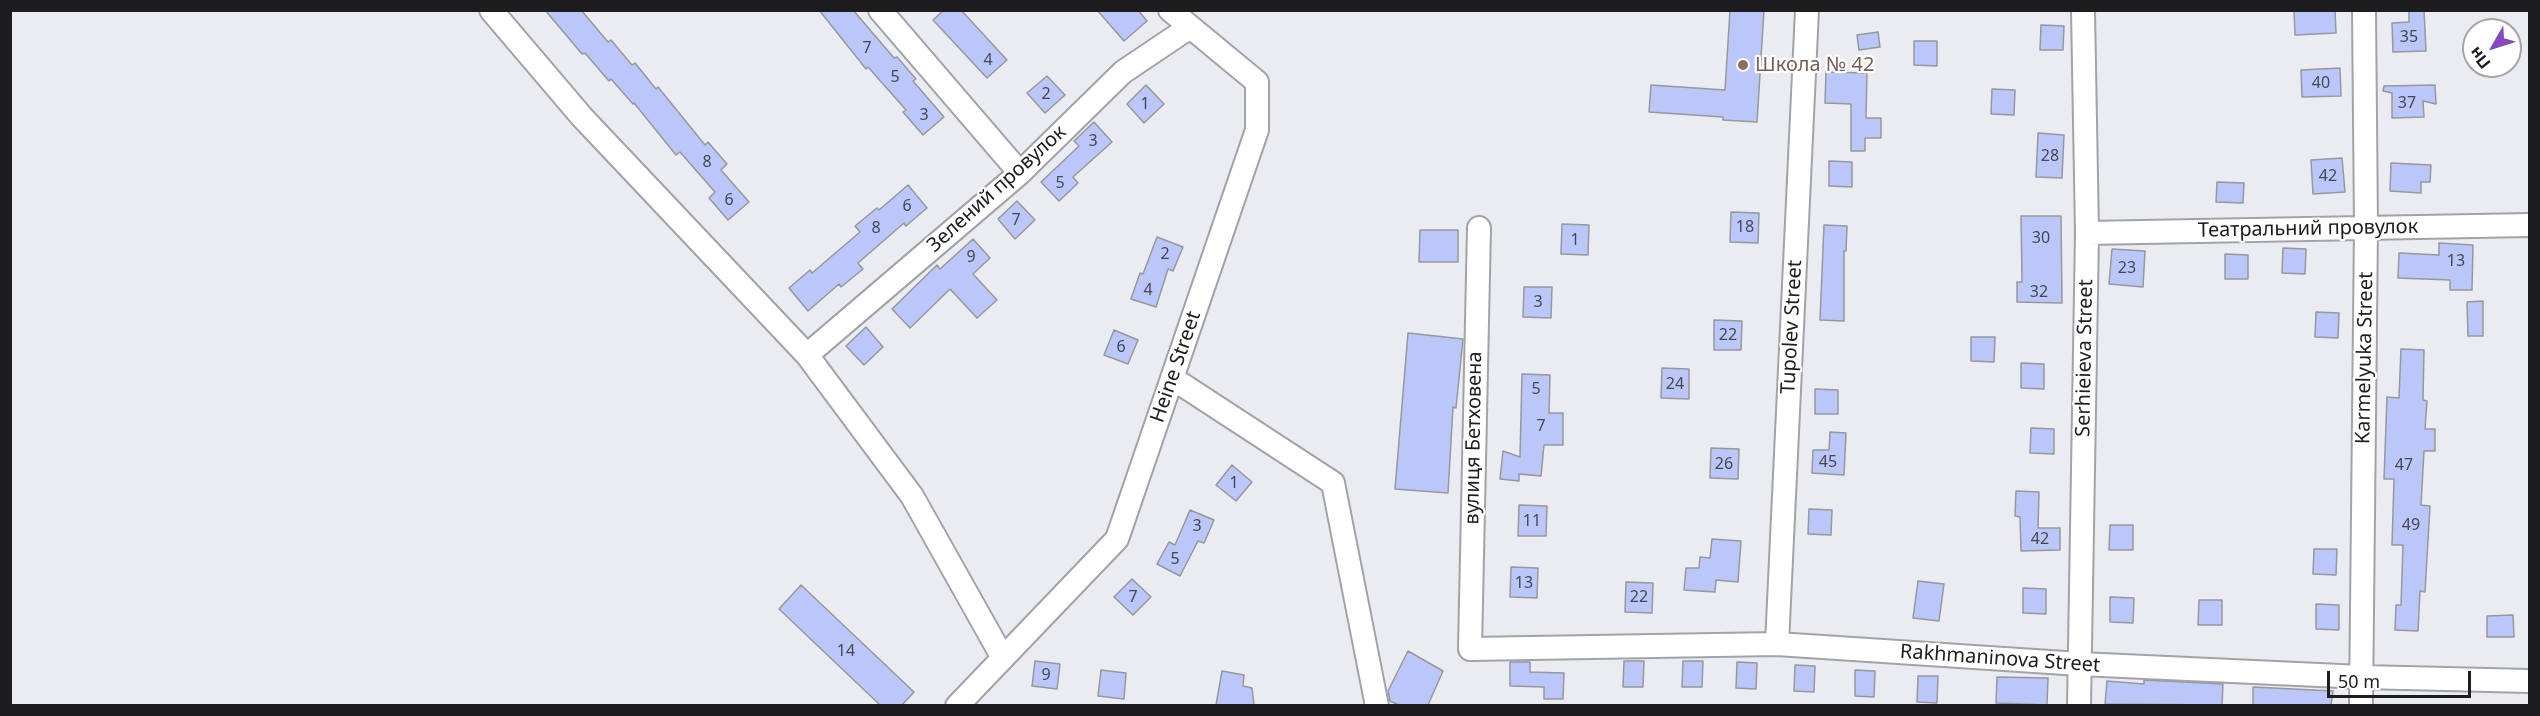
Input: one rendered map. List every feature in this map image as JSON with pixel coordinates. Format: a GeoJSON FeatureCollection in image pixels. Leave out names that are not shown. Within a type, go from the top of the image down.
{"type":"FeatureCollection","features":[{"type":"Feature","properties":{"kind":"street"},"geometry":{"type":"LineString","coordinates":[[491,10],[582,117],[807,355],[912,496],[1003,658]]}},
{"type":"Feature","properties":{"kind":"street"},"geometry":{"type":"LineString","coordinates":[[880,10],[1020,173]]}},
{"type":"Feature","properties":{"kind":"street","name":"Heine Street"},"geometry":{"type":"LineString","coordinates":[[957,705],[1117,538],[1257,130],[1257,82],[1170,10]]}},
{"type":"Feature","properties":{"kind":"street","name":"Tupolev Street"},"geometry":{"type":"LineString","coordinates":[[1777,644],[1807,10]]}},
{"type":"Feature","properties":{"kind":"street","name":"Serhieieva Street"},"geometry":{"type":"LineString","coordinates":[[2079,705],[2087,234],[2083,10]]}},
{"type":"Feature","properties":{"kind":"street","name":"Karmelyuka Street"},"geometry":{"type":"LineString","coordinates":[[2361,705],[2366,227],[2364,10]]}},
{"type":"Feature","properties":{"kind":"street","name":"Зелений провулок"},"geometry":{"type":"LineString","coordinates":[[807,355],[1020,173],[1123,72],[1190,27]]}},
{"type":"Feature","properties":{"kind":"street","name":"Театральний провулок"},"geometry":{"type":"LineString","coordinates":[[2087,234],[2529,225]]}},
{"type":"Feature","properties":{"kind":"street","name":"вулиця Бетховена"},"geometry":{"type":"LineString","coordinates":[[1470,649],[1479,228]]}},
{"type":"Feature","properties":{"kind":"street"},"geometry":{"type":"LineString","coordinates":[[1172,378],[1333,483],[1377,705]]}},
{"type":"Feature","properties":{"kind":"street","name":"Rakhmaninova Street"},"geometry":{"type":"LineString","coordinates":[[1470,649],[1777,644],[2080,664],[2362,677],[2529,681]]}},
{"type":"Feature","properties":{"kind":"building"},"geometry":{"type":"Polygon","coordinates":[[[545,10],[581,10],[608,42],[611,40],[632,65],[635,63],[656,89],[658,87],[705,145],[708,142],[727,164],[721,170],[749,202],[728,220],[709,198],[715,192],[680,152],[676,155],[634,103],[611,79],[609,81],[585,53],[582,54],[545,10]]]}},
{"type":"Feature","properties":{"kind":"building"},"geometry":{"type":"Polygon","coordinates":[[[819,10],[853,10],[894,58],[897,57],[916,79],[913,81],[944,117],[923,135],[903,112],[906,110],[868,67],[866,69],[819,10]]]}},
{"type":"Feature","properties":{"kind":"building"},"geometry":{"type":"Polygon","coordinates":[[[944,10],[961,10],[1007,60],[987,78],[933,20],[944,10]]]}},
{"type":"Feature","properties":{"kind":"building"},"geometry":{"type":"Polygon","coordinates":[[[1097,10],[1138,10],[1147,21],[1124,41],[1097,10]]]}},
{"type":"Feature","properties":{"kind":"building","name":"Школа № 42"},"geometry":{"type":"Polygon","coordinates":[[[1730,10],[1764,10],[1757,122],[1723,120],[1723,117],[1649,112],[1651,85],[1725,90],[1730,10]]]}},
{"type":"Feature","properties":{"kind":"building"},"geometry":{"type":"Polygon","coordinates":[[[2294,10],[2335,10],[2336,33],[2295,35],[2294,10]]]}},
{"type":"Feature","properties":{"kind":"building"},"geometry":{"type":"Polygon","coordinates":[[[2409,10],[2424,10],[2426,51],[2393,52],[2392,23],[2409,22],[2409,10]]]}},
{"type":"Feature","properties":{"kind":"building"},"geometry":{"type":"Polygon","coordinates":[[[2041,25],[2064,26],[2063,50],[2040,50],[2041,25]]]}},
{"type":"Feature","properties":{"kind":"building"},"geometry":{"type":"Polygon","coordinates":[[[1878,32],[1880,47],[1859,50],[1857,35],[1878,32]]]}},
{"type":"Feature","properties":{"kind":"building"},"geometry":{"type":"Polygon","coordinates":[[[1914,41],[1937,41],[1937,66],[1914,65],[1914,41]]]}},
{"type":"Feature","properties":{"kind":"building"},"geometry":{"type":"Polygon","coordinates":[[[2340,68],[2341,96],[2302,97],[2301,70],[2340,68]]]}},
{"type":"Feature","properties":{"kind":"building"},"geometry":{"type":"Polygon","coordinates":[[[1826,72],[1867,73],[1866,118],[1881,118],[1881,138],[1865,138],[1865,151],[1851,151],[1851,104],[1825,103],[1826,72]]]}},
{"type":"Feature","properties":{"kind":"building"},"geometry":{"type":"Polygon","coordinates":[[[1047,76],[1065,95],[1045,113],[1027,93],[1047,76]]]}},
{"type":"Feature","properties":{"kind":"building"},"geometry":{"type":"Polygon","coordinates":[[[1146,85],[1164,104],[1144,123],[1127,104],[1146,85]]]}},
{"type":"Feature","properties":{"kind":"building"},"geometry":{"type":"Polygon","coordinates":[[[2435,85],[2436,104],[2423,101],[2424,117],[2392,118],[2392,93],[2383,91],[2384,86],[2435,85]]]}},
{"type":"Feature","properties":{"kind":"building"},"geometry":{"type":"Polygon","coordinates":[[[1992,89],[2015,90],[2014,115],[1991,114],[1992,89]]]}},
{"type":"Feature","properties":{"kind":"building"},"geometry":{"type":"Polygon","coordinates":[[[1094,122],[1112,142],[1073,177],[1078,183],[1059,201],[1041,182],[1079,146],[1074,141],[1094,122]]]}},
{"type":"Feature","properties":{"kind":"building"},"geometry":{"type":"Polygon","coordinates":[[[2038,133],[2064,135],[2062,178],[2036,177],[2038,133]]]}},
{"type":"Feature","properties":{"kind":"building"},"geometry":{"type":"Polygon","coordinates":[[[2342,158],[2345,192],[2313,194],[2311,160],[2342,158]]]}},
{"type":"Feature","properties":{"kind":"building"},"geometry":{"type":"Polygon","coordinates":[[[1829,161],[1852,162],[1852,187],[1829,186],[1829,161]]]}},
{"type":"Feature","properties":{"kind":"building"},"geometry":{"type":"Polygon","coordinates":[[[2391,163],[2431,165],[2430,182],[2421,182],[2421,193],[2390,191],[2391,163]]]}},
{"type":"Feature","properties":{"kind":"building"},"geometry":{"type":"Polygon","coordinates":[[[2217,182],[2244,183],[2243,203],[2216,202],[2217,182]]]}},
{"type":"Feature","properties":{"kind":"building"},"geometry":{"type":"Polygon","coordinates":[[[908,185],[927,208],[906,226],[904,223],[858,263],[863,269],[841,287],[839,284],[808,311],[789,288],[810,270],[812,273],[860,232],[855,226],[877,208],[879,210],[908,185]]]}},
{"type":"Feature","properties":{"kind":"building"},"geometry":{"type":"Polygon","coordinates":[[[1017,201],[1035,220],[1015,239],[998,219],[1017,201]]]}},
{"type":"Feature","properties":{"kind":"building"},"geometry":{"type":"Polygon","coordinates":[[[1731,212],[1759,213],[1758,243],[1730,242],[1731,212]]]}},
{"type":"Feature","properties":{"kind":"building"},"geometry":{"type":"Polygon","coordinates":[[[2021,216],[2061,216],[2062,303],[2017,302],[2017,282],[2022,282],[2021,216]]]}},
{"type":"Feature","properties":{"kind":"building"},"geometry":{"type":"Polygon","coordinates":[[[1562,224],[1589,225],[1588,255],[1561,254],[1562,224]]]}},
{"type":"Feature","properties":{"kind":"building"},"geometry":{"type":"Polygon","coordinates":[[[1824,225],[1847,226],[1846,251],[1844,251],[1844,321],[1820,320],[1824,225]]]}},
{"type":"Feature","properties":{"kind":"building"},"geometry":{"type":"Polygon","coordinates":[[[1420,230],[1458,230],[1458,262],[1419,262],[1420,230]]]}},
{"type":"Feature","properties":{"kind":"building"},"geometry":{"type":"Polygon","coordinates":[[[1157,237],[1183,247],[1173,271],[1168,269],[1156,307],[1131,299],[1157,237]]]}},
{"type":"Feature","properties":{"kind":"building"},"geometry":{"type":"Polygon","coordinates":[[[973,239],[990,258],[973,274],[997,300],[977,318],[950,289],[910,328],[892,309],[937,265],[940,269],[973,239]]]}},
{"type":"Feature","properties":{"kind":"building"},"geometry":{"type":"Polygon","coordinates":[[[2439,243],[2473,245],[2472,290],[2450,290],[2450,280],[2398,278],[2399,253],[2439,255],[2439,243]]]}},
{"type":"Feature","properties":{"kind":"building"},"geometry":{"type":"Polygon","coordinates":[[[2283,248],[2306,249],[2305,274],[2282,273],[2283,248]]]}},
{"type":"Feature","properties":{"kind":"building"},"geometry":{"type":"Polygon","coordinates":[[[2112,249],[2145,251],[2143,287],[2109,284],[2112,249]]]}},
{"type":"Feature","properties":{"kind":"building"},"geometry":{"type":"Polygon","coordinates":[[[2225,254],[2248,255],[2248,279],[2225,279],[2225,254]]]}},
{"type":"Feature","properties":{"kind":"building"},"geometry":{"type":"Polygon","coordinates":[[[1524,287],[1552,287],[1551,318],[1523,317],[1524,287]]]}},
{"type":"Feature","properties":{"kind":"building"},"geometry":{"type":"Polygon","coordinates":[[[2483,301],[2483,336],[2468,336],[2467,302],[2483,301]]]}},
{"type":"Feature","properties":{"kind":"building"},"geometry":{"type":"Polygon","coordinates":[[[2316,312],[2339,313],[2338,338],[2315,337],[2316,312]]]}},
{"type":"Feature","properties":{"kind":"building"},"geometry":{"type":"Polygon","coordinates":[[[1714,320],[1742,321],[1741,350],[1714,350],[1714,320]]]}},
{"type":"Feature","properties":{"kind":"building"},"geometry":{"type":"Polygon","coordinates":[[[866,327],[883,347],[864,365],[846,346],[866,327]]]}},
{"type":"Feature","properties":{"kind":"building"},"geometry":{"type":"Polygon","coordinates":[[[1114,330],[1138,340],[1128,364],[1104,355],[1114,330]]]}},
{"type":"Feature","properties":{"kind":"building"},"geometry":{"type":"Polygon","coordinates":[[[1408,333],[1463,339],[1456,408],[1453,407],[1448,493],[1395,489],[1408,333]]]}},
{"type":"Feature","properties":{"kind":"building"},"geometry":{"type":"Polygon","coordinates":[[[1971,337],[1995,337],[1994,362],[1971,361],[1971,337]]]}},
{"type":"Feature","properties":{"kind":"building"},"geometry":{"type":"Polygon","coordinates":[[[2401,349],[2424,350],[2423,400],[2427,401],[2425,429],[2435,429],[2435,451],[2424,451],[2421,505],[2430,506],[2425,592],[2420,591],[2418,631],[2395,630],[2396,605],[2401,605],[2403,545],[2392,545],[2394,479],[2384,479],[2387,397],[2399,398],[2401,349]]]}},
{"type":"Feature","properties":{"kind":"building"},"geometry":{"type":"Polygon","coordinates":[[[2021,363],[2044,364],[2044,389],[2021,388],[2021,363]]]}},
{"type":"Feature","properties":{"kind":"building"},"geometry":{"type":"Polygon","coordinates":[[[1662,368],[1689,369],[1689,399],[1661,398],[1662,368]]]}},
{"type":"Feature","properties":{"kind":"building"},"geometry":{"type":"Polygon","coordinates":[[[1522,374],[1550,375],[1549,413],[1563,413],[1563,445],[1544,445],[1541,476],[1519,474],[1519,481],[1500,479],[1503,451],[1520,457],[1522,374]]]}},
{"type":"Feature","properties":{"kind":"building"},"geometry":{"type":"Polygon","coordinates":[[[1815,389],[1838,390],[1838,414],[1815,414],[1815,389]]]}},
{"type":"Feature","properties":{"kind":"building"},"geometry":{"type":"Polygon","coordinates":[[[2031,428],[2054,429],[2054,454],[2030,453],[2031,428]]]}},
{"type":"Feature","properties":{"kind":"building"},"geometry":{"type":"Polygon","coordinates":[[[1830,432],[1846,433],[1844,475],[1812,473],[1813,450],[1829,450],[1830,432]]]}},
{"type":"Feature","properties":{"kind":"building"},"geometry":{"type":"Polygon","coordinates":[[[1711,448],[1739,449],[1738,479],[1710,478],[1711,448]]]}},
{"type":"Feature","properties":{"kind":"building"},"geometry":{"type":"Polygon","coordinates":[[[1232,465],[1252,482],[1236,501],[1216,485],[1232,465]]]}},
{"type":"Feature","properties":{"kind":"building"},"geometry":{"type":"Polygon","coordinates":[[[2016,491],[2039,492],[2038,528],[2060,528],[2060,550],[2021,551],[2020,517],[2015,516],[2016,491]]]}},
{"type":"Feature","properties":{"kind":"building"},"geometry":{"type":"Polygon","coordinates":[[[1519,505],[1547,506],[1546,536],[1518,536],[1519,505]]]}},
{"type":"Feature","properties":{"kind":"building"},"geometry":{"type":"Polygon","coordinates":[[[1809,509],[1832,510],[1831,535],[1808,534],[1809,509]]]}},
{"type":"Feature","properties":{"kind":"building"},"geometry":{"type":"Polygon","coordinates":[[[1190,510],[1214,520],[1204,543],[1198,541],[1180,576],[1157,564],[1169,542],[1175,545],[1190,510]]]}},
{"type":"Feature","properties":{"kind":"building"},"geometry":{"type":"Polygon","coordinates":[[[2110,525],[2133,525],[2133,550],[2109,550],[2110,525]]]}},
{"type":"Feature","properties":{"kind":"building"},"geometry":{"type":"Polygon","coordinates":[[[1712,539],[1741,541],[1738,582],[1716,580],[1715,592],[1684,590],[1686,568],[1699,568],[1700,557],[1710,558],[1712,539]]]}},
{"type":"Feature","properties":{"kind":"building"},"geometry":{"type":"Polygon","coordinates":[[[2314,549],[2337,549],[2336,575],[2313,574],[2314,549]]]}},
{"type":"Feature","properties":{"kind":"building"},"geometry":{"type":"Polygon","coordinates":[[[1511,567],[1538,568],[1537,598],[1510,597],[1511,567]]]}},
{"type":"Feature","properties":{"kind":"building"},"geometry":{"type":"Polygon","coordinates":[[[1132,579],[1151,597],[1133,615],[1114,597],[1132,579]]]}},
{"type":"Feature","properties":{"kind":"building"},"geometry":{"type":"Polygon","coordinates":[[[1918,581],[1944,584],[1939,621],[1913,618],[1918,581]]]}},
{"type":"Feature","properties":{"kind":"building"},"geometry":{"type":"Polygon","coordinates":[[[1626,582],[1653,583],[1652,613],[1625,612],[1626,582]]]}},
{"type":"Feature","properties":{"kind":"building"},"geometry":{"type":"Polygon","coordinates":[[[801,585],[914,692],[902,705],[880,705],[779,609],[801,585]]]}},
{"type":"Feature","properties":{"kind":"building"},"geometry":{"type":"Polygon","coordinates":[[[2023,588],[2046,589],[2046,614],[2023,613],[2023,588]]]}},
{"type":"Feature","properties":{"kind":"building"},"geometry":{"type":"Polygon","coordinates":[[[2110,597],[2134,598],[2133,623],[2110,622],[2110,597]]]}},
{"type":"Feature","properties":{"kind":"building"},"geometry":{"type":"Polygon","coordinates":[[[2199,600],[2222,600],[2222,625],[2198,625],[2199,600]]]}},
{"type":"Feature","properties":{"kind":"building"},"geometry":{"type":"Polygon","coordinates":[[[2316,604],[2339,605],[2339,630],[2316,629],[2316,604]]]}},
{"type":"Feature","properties":{"kind":"building"},"geometry":{"type":"Polygon","coordinates":[[[2513,615],[2514,637],[2487,637],[2487,616],[2513,615]]]}},
{"type":"Feature","properties":{"kind":"building"},"geometry":{"type":"Polygon","coordinates":[[[1408,651],[1443,671],[1428,705],[1399,705],[1390,701],[1388,691],[1408,651]]]}},
{"type":"Feature","properties":{"kind":"building"},"geometry":{"type":"Polygon","coordinates":[[[1035,661],[1060,664],[1057,689],[1032,686],[1035,661]]]}},
{"type":"Feature","properties":{"kind":"building"},"geometry":{"type":"Polygon","coordinates":[[[1624,661],[1644,661],[1643,687],[1623,687],[1624,661]]]}},
{"type":"Feature","properties":{"kind":"building"},"geometry":{"type":"Polygon","coordinates":[[[1683,661],[1703,661],[1702,687],[1682,687],[1683,661]]]}},
{"type":"Feature","properties":{"kind":"building"},"geometry":{"type":"Polygon","coordinates":[[[1510,662],[1530,662],[1530,672],[1564,673],[1563,699],[1544,699],[1544,687],[1510,686],[1510,662]]]}},
{"type":"Feature","properties":{"kind":"building"},"geometry":{"type":"Polygon","coordinates":[[[1737,662],[1757,663],[1756,689],[1736,688],[1737,662]]]}},
{"type":"Feature","properties":{"kind":"building"},"geometry":{"type":"Polygon","coordinates":[[[1795,665],[1815,666],[1814,692],[1794,691],[1795,665]]]}},
{"type":"Feature","properties":{"kind":"building"},"geometry":{"type":"Polygon","coordinates":[[[1101,670],[1126,673],[1124,699],[1098,696],[1101,670]]]}},
{"type":"Feature","properties":{"kind":"building"},"geometry":{"type":"Polygon","coordinates":[[[1855,670],[1875,671],[1874,697],[1855,696],[1855,670]]]}},
{"type":"Feature","properties":{"kind":"building"},"geometry":{"type":"Polygon","coordinates":[[[1222,671],[1244,675],[1243,686],[1252,688],[1254,705],[1216,705],[1222,671]]]}},
{"type":"Feature","properties":{"kind":"building"},"geometry":{"type":"Polygon","coordinates":[[[1918,676],[1938,676],[1937,703],[1917,702],[1918,676]]]}},
{"type":"Feature","properties":{"kind":"building"},"geometry":{"type":"Polygon","coordinates":[[[1997,677],[2048,678],[2047,705],[1996,703],[1997,677]]]}},
{"type":"Feature","properties":{"kind":"building"},"geometry":{"type":"Polygon","coordinates":[[[2144,680],[2223,684],[2222,705],[2105,704],[2107,681],[2144,684],[2144,680]]]}},
{"type":"Feature","properties":{"kind":"building"},"geometry":{"type":"Polygon","coordinates":[[[2253,687],[2333,691],[2331,705],[2253,705],[2253,687]]]}},
{"type":"Feature","properties":{"kind":"place","name":"Школа № 42"},"geometry":{"type":"Point","coordinates":[1743,65]}}]}
